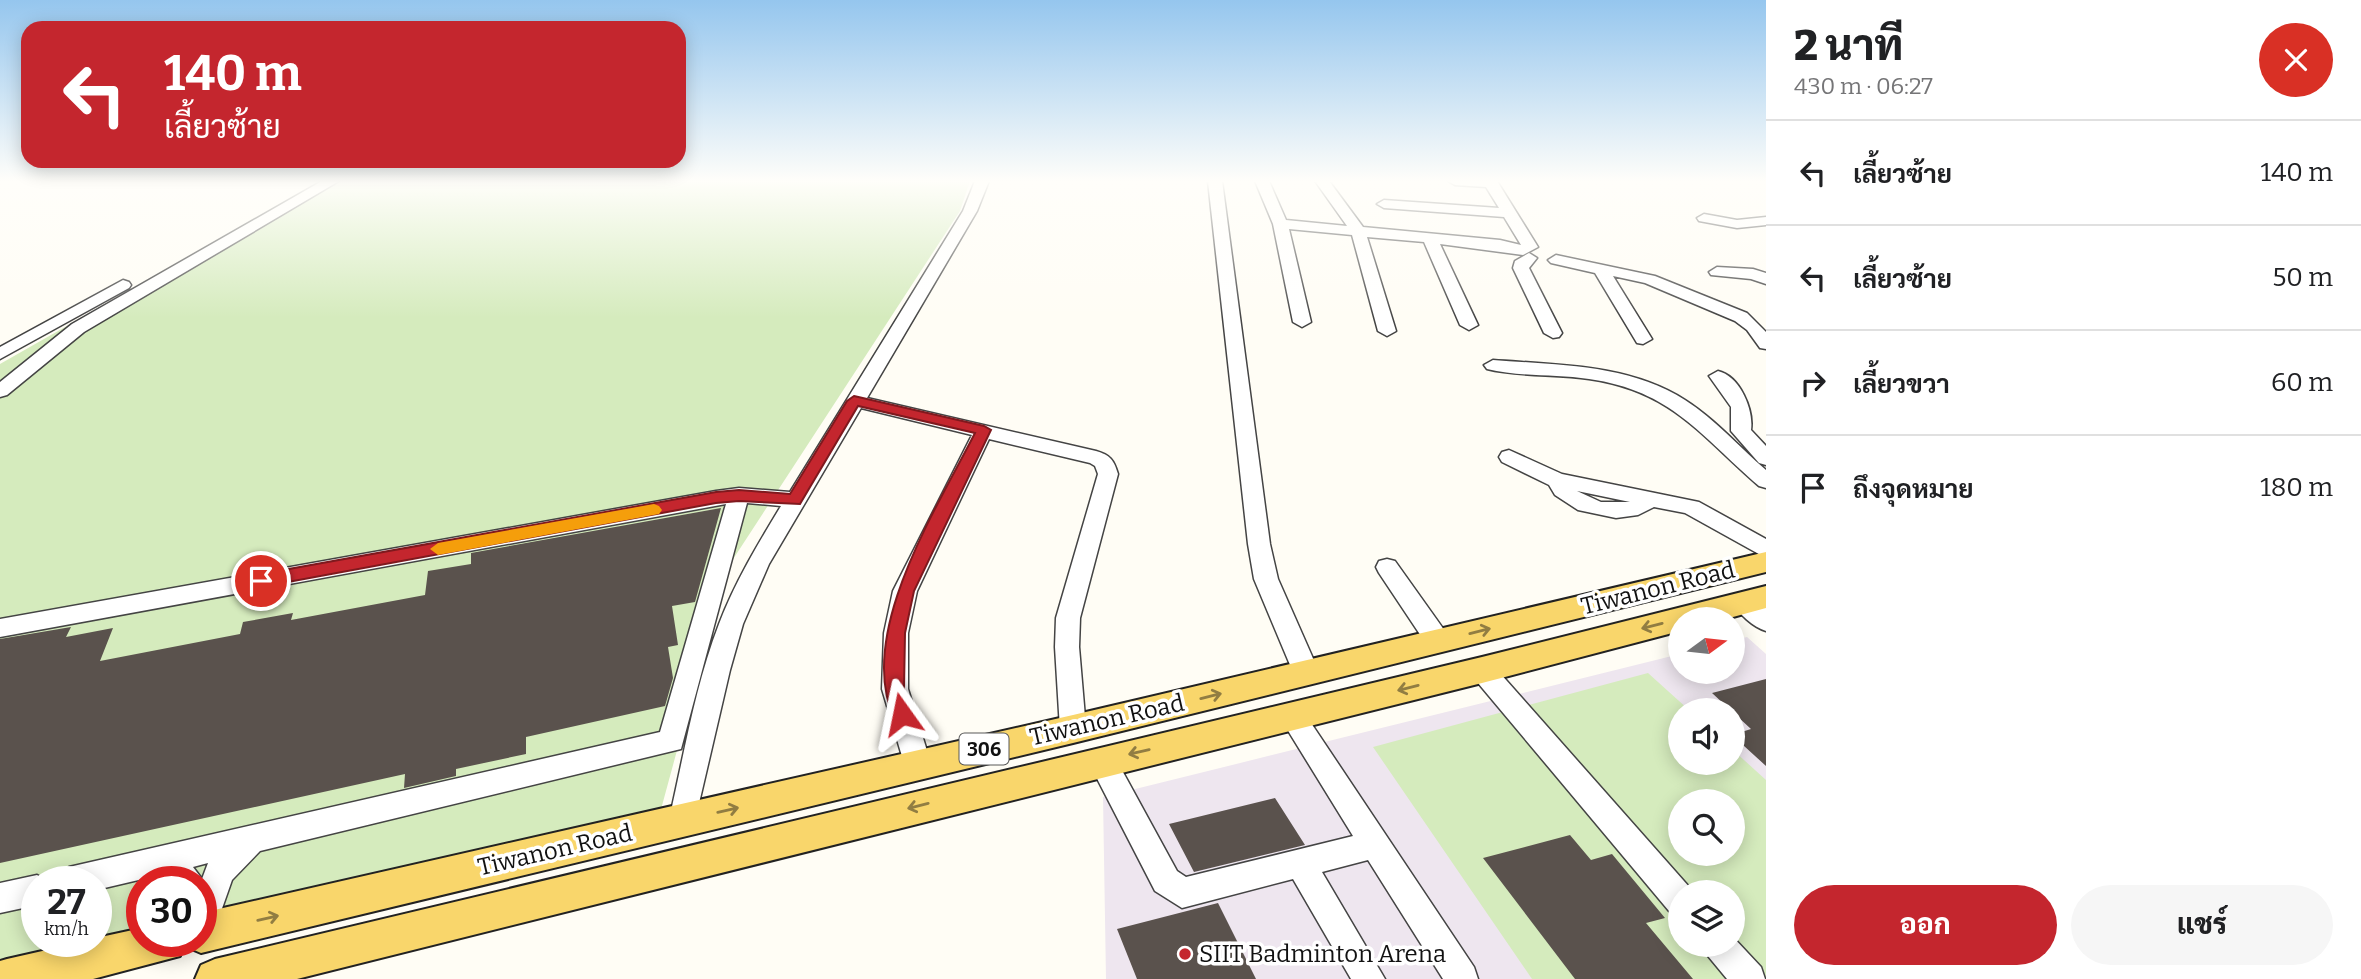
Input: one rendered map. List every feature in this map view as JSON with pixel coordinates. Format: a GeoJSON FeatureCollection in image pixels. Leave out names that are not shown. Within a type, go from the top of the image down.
{"type":"FeatureCollection","features":[{"type":"Feature","properties":{"kind":"main road","name":"Tiwanon Road"},"geometry":{"type":"LineString","coordinates":[[217,929],[1073,729],[1766,562]]}},
{"type":"Feature","properties":{"kind":"main road","name":"Tiwanon Road"},"geometry":{"type":"LineString","coordinates":[[215,979],[1102,761],[1759,607]]}},
{"type":"Feature","properties":{"kind":"main road"},"geometry":{"type":"LineString","coordinates":[[1306,672],[1331,707]]}},
{"type":"Feature","properties":{"kind":"main road"},"geometry":{"type":"LineString","coordinates":[[1269,682],[1292,716]]}},
{"type":"Feature","properties":{"kind":"main road"},"geometry":{"type":"LineString","coordinates":[[7,979],[126,951]]}},
{"type":"Feature","properties":{"kind":"street"},"geometry":{"type":"LineString","coordinates":[[0,354],[228,227]]}},
{"type":"Feature","properties":{"kind":"street"},"geometry":{"type":"LineString","coordinates":[[0,391],[78,328],[253,227]]}},
{"type":"Feature","properties":{"kind":"street"},"geometry":{"type":"LineString","coordinates":[[683,820],[704,721],[731,624],[758,563],[960,227]]}},
{"type":"Feature","properties":{"kind":"street"},"geometry":{"type":"LineString","coordinates":[[1221,227],[1259,544],[1266,579],[1306,672]]}},
{"type":"Feature","properties":{"kind":"street"},"geometry":{"type":"LineString","coordinates":[[1281,227],[1302,323]]}},
{"type":"Feature","properties":{"kind":"street"},"geometry":{"type":"LineString","coordinates":[[1310,227],[1553,253],[1556,260],[1649,279],[1741,317],[1753,326],[1766,345]]}},
{"type":"Feature","properties":{"kind":"street"},"geometry":{"type":"LineString","coordinates":[[1355,227],[1387,331]]}},
{"type":"Feature","properties":{"kind":"street"},"geometry":{"type":"LineString","coordinates":[[1516,227],[1528,252]]}},
{"type":"Feature","properties":{"kind":"street"},"geometry":{"type":"LineString","coordinates":[[1430,238],[1469,325]]}},
{"type":"Feature","properties":{"kind":"street"},"geometry":{"type":"LineString","coordinates":[[1528,252],[1521,268],[1553,333]]}},
{"type":"Feature","properties":{"kind":"street"},"geometry":{"type":"LineString","coordinates":[[1602,271],[1643,339]]}},
{"type":"Feature","properties":{"kind":"street"},"geometry":{"type":"LineString","coordinates":[[1717,272],[1753,274],[1766,279]]}},
{"type":"Feature","properties":{"kind":"street"},"geometry":{"type":"LineString","coordinates":[[1695,298],[1700,308],[1718,321],[1766,345]]}},
{"type":"Feature","properties":{"kind":"street"},"geometry":{"type":"LineString","coordinates":[[1741,317],[1766,317]]}},
{"type":"Feature","properties":{"kind":"street"},"geometry":{"type":"LineString","coordinates":[[1493,365],[1599,375],[1633,383],[1662,394],[1715,433],[1740,460],[1766,481]]}},
{"type":"Feature","properties":{"kind":"street"},"geometry":{"type":"LineString","coordinates":[[1718,376],[1739,403],[1745,419],[1741,431]]}},
{"type":"Feature","properties":{"kind":"street"},"geometry":{"type":"LineString","coordinates":[[854,401],[984,430],[1104,462],[1108,468],[1068,618],[1066,647],[1073,729]]}},
{"type":"Feature","properties":{"kind":"street"},"geometry":{"type":"LineString","coordinates":[[917,764],[895,689],[896,633],[905,591],[984,430]]}},
{"type":"Feature","properties":{"kind":"street"},"geometry":{"type":"LineString","coordinates":[[1715,433],[1741,431]]}},
{"type":"Feature","properties":{"kind":"street"},"geometry":{"type":"LineString","coordinates":[[1741,431],[1766,458]]}},
{"type":"Feature","properties":{"kind":"street"},"geometry":{"type":"LineString","coordinates":[[1509,457],[1558,480],[1560,489],[1567,497],[1600,509],[1635,509],[1645,506],[1651,498],[1712,516],[1766,550]]}},
{"type":"Feature","properties":{"kind":"street"},"geometry":{"type":"LineString","coordinates":[[0,628],[739,495],[794,500]]}},
{"type":"Feature","properties":{"kind":"street"},"geometry":{"type":"LineString","coordinates":[[112,872],[671,741],[739,495]]}},
{"type":"Feature","properties":{"kind":"street"},"geometry":{"type":"LineString","coordinates":[[1387,567],[1438,641]]}},
{"type":"Feature","properties":{"kind":"street"},"geometry":{"type":"LineString","coordinates":[[1482,670],[1668,886]]}},
{"type":"Feature","properties":{"kind":"street"},"geometry":{"type":"LineString","coordinates":[[1292,716],[1462,979]]}},
{"type":"Feature","properties":{"kind":"street"},"geometry":{"type":"LineString","coordinates":[[1102,761],[1166,881],[1182,893],[1375,844]]}},
{"type":"Feature","properties":{"kind":"street"},"geometry":{"type":"LineString","coordinates":[[217,881],[220,872],[251,840]]}},
{"type":"Feature","properties":{"kind":"street"},"geometry":{"type":"LineString","coordinates":[[1299,862],[1369,979]]}},
{"type":"Feature","properties":{"kind":"street"},"geometry":{"type":"LineString","coordinates":[[145,864],[153,866]]}},
{"type":"Feature","properties":{"kind":"street"},"geometry":{"type":"LineString","coordinates":[[0,898],[21,893]]}},
{"type":"Feature","properties":{"kind":"street"},"geometry":{"type":"LineString","coordinates":[[1730,957],[1749,979]]}},
{"type":"Feature","properties":{"kind":"shaded area"},"geometry":{"type":"Polygon","coordinates":[[[1747,637],[1766,654],[1766,979],[1106,979],[1103,797],[1668,657],[1668,684],[1745,684],[1747,637]]]}},
{"type":"Feature","properties":{"kind":"green space"},"geometry":{"type":"Polygon","coordinates":[[[242,227],[950,227],[726,570],[660,813],[217,915],[217,866],[126,866],[126,937],[112,940],[112,866],[21,866],[21,957],[39,957],[0,966],[0,364],[242,227]]]}},
{"type":"Feature","properties":{"kind":"green space"},"geometry":{"type":"Polygon","coordinates":[[[1648,673],[1676,698],[1668,698],[1668,775],[1745,775],[1745,761],[1766,780],[1766,979],[1532,979],[1373,747],[1648,673]]]}},
{"type":"Feature","properties":{"kind":"building"},"geometry":{"type":"Polygon","coordinates":[[[721,508],[695,602],[672,606],[678,645],[668,647],[673,678],[665,706],[526,737],[526,754],[456,769],[456,776],[404,788],[405,774],[0,863],[0,639],[71,627],[66,637],[113,628],[100,661],[240,634],[243,622],[293,613],[291,620],[425,595],[428,571],[471,564],[471,553],[721,508]]]}},
{"type":"Feature","properties":{"kind":"building"},"geometry":{"type":"Polygon","coordinates":[[[1766,679],[1766,766],[1745,747],[1745,731],[1751,729],[1745,723],[1745,698],[1717,698],[1712,693],[1766,679]]]}},
{"type":"Feature","properties":{"kind":"building"},"geometry":{"type":"Polygon","coordinates":[[[1275,798],[1305,845],[1194,872],[1169,824],[1275,798]]]}},
{"type":"Feature","properties":{"kind":"building"},"geometry":{"type":"Polygon","coordinates":[[[1570,835],[1591,860],[1612,854],[1665,918],[1646,923],[1668,949],[1668,957],[1675,957],[1693,979],[1575,979],[1483,858],[1570,835]]]}},
{"type":"Feature","properties":{"kind":"building","name":"SIIT Badminton Arena"},"geometry":{"type":"Polygon","coordinates":[[[1218,903],[1256,979],[1137,979],[1117,929],[1218,903]]]}},
{"type":"Feature","properties":{"kind":"slow traffic"},"geometry":{"type":"LineString","coordinates":[[438,549],[654,510]]}},
{"type":"Feature","properties":{"kind":"place","name":"SIIT Badminton Arena"},"geometry":{"type":"Point","coordinates":[1185,954]}},
{"type":"Feature","properties":{"kind":"route"},"geometry":{"type":"LineString","coordinates":[[261,581],[716,498],[739,495],[794,500],[854,401],[984,430],[905,591],[896,633],[895,689],[902,714]]}}]}
